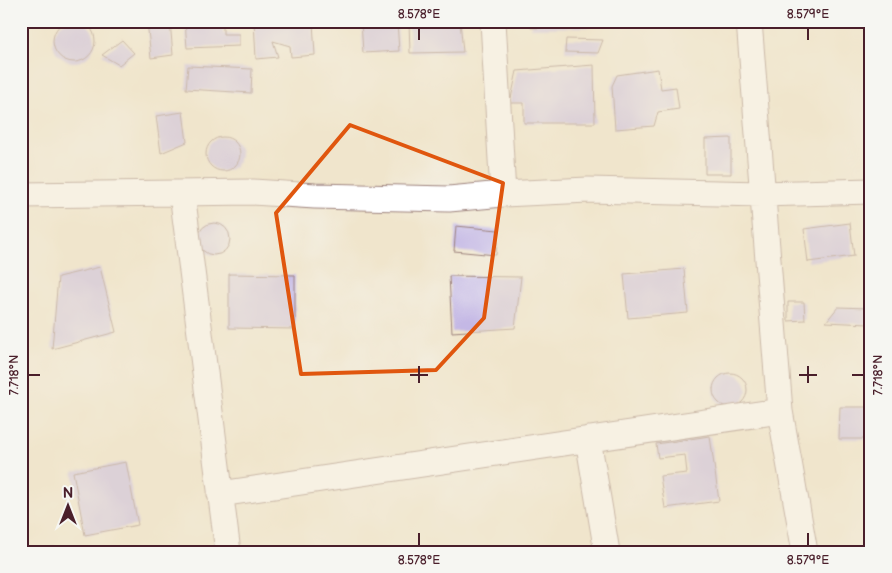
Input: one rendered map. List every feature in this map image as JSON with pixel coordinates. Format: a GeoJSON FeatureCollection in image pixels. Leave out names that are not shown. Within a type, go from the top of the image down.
{"type":"FeatureCollection","features":[{"type":"Feature","properties":{"kind":"street"},"geometry":{"type":"LineString","coordinates":[[493,21],[503,194]]}},
{"type":"Feature","properties":{"kind":"street"},"geometry":{"type":"LineString","coordinates":[[748,21],[780,410],[806,552]]}},
{"type":"Feature","properties":{"kind":"street"},"geometry":{"type":"LineString","coordinates":[[21,195],[253,192],[315,196],[449,199],[503,194],[588,190],[761,194],[871,191]]}},
{"type":"Feature","properties":{"kind":"street"},"geometry":{"type":"LineString","coordinates":[[182,193],[228,552]]}},
{"type":"Feature","properties":{"kind":"street"},"geometry":{"type":"LineString","coordinates":[[220,494],[780,410]]}},
{"type":"Feature","properties":{"kind":"street"},"geometry":{"type":"LineString","coordinates":[[588,439],[607,552]]}},
{"type":"Feature","properties":{"kind":"highlighted area"},"geometry":{"type":"Polygon","coordinates":[[[350,125],[503,183],[484,318],[436,370],[301,374],[276,213],[350,125]]]}},
{"type":"Feature","properties":{"kind":"building"},"geometry":{"type":"Polygon","coordinates":[[[74,20],[89,26],[95,41],[89,56],[74,62],[59,56],[53,41],[59,26],[74,20]]]}},
{"type":"Feature","properties":{"kind":"building"},"geometry":{"type":"Polygon","coordinates":[[[147,21],[170,21],[173,55],[151,58],[147,21]]]}},
{"type":"Feature","properties":{"kind":"building"},"geometry":{"type":"Polygon","coordinates":[[[185,21],[223,21],[223,34],[239,34],[239,46],[187,48],[185,21]]]}},
{"type":"Feature","properties":{"kind":"building"},"geometry":{"type":"Polygon","coordinates":[[[254,21],[279,21],[280,24],[313,22],[315,55],[291,57],[290,46],[273,41],[278,57],[256,59],[254,21]]]}},
{"type":"Feature","properties":{"kind":"building"},"geometry":{"type":"Polygon","coordinates":[[[361,21],[397,21],[399,51],[363,53],[361,21]]]}},
{"type":"Feature","properties":{"kind":"building"},"geometry":{"type":"Polygon","coordinates":[[[409,21],[460,21],[463,52],[410,53],[409,21]]]}},
{"type":"Feature","properties":{"kind":"building"},"geometry":{"type":"Polygon","coordinates":[[[531,21],[591,21],[591,27],[531,28],[531,21]]]}},
{"type":"Feature","properties":{"kind":"building"},"geometry":{"type":"Polygon","coordinates":[[[566,39],[603,40],[598,53],[565,52],[566,39]]]}},
{"type":"Feature","properties":{"kind":"building"},"geometry":{"type":"Polygon","coordinates":[[[122,40],[134,53],[119,65],[102,55],[122,40]]]}},
{"type":"Feature","properties":{"kind":"building"},"geometry":{"type":"Polygon","coordinates":[[[594,65],[595,123],[524,123],[524,103],[510,103],[517,71],[594,65]]]}},
{"type":"Feature","properties":{"kind":"building"},"geometry":{"type":"Polygon","coordinates":[[[188,66],[252,69],[251,93],[186,89],[188,66]]]}},
{"type":"Feature","properties":{"kind":"building"},"geometry":{"type":"Polygon","coordinates":[[[658,69],[661,89],[676,87],[679,109],[658,112],[654,126],[615,129],[612,86],[617,75],[658,69]]]}},
{"type":"Feature","properties":{"kind":"building"},"geometry":{"type":"Polygon","coordinates":[[[183,112],[187,142],[161,153],[156,116],[183,112]]]}},
{"type":"Feature","properties":{"kind":"building"},"geometry":{"type":"Polygon","coordinates":[[[223,137],[230,138],[235,142],[239,147],[239,161],[235,166],[230,170],[223,171],[216,170],[211,166],[207,161],[206,154],[207,147],[211,142],[216,138],[223,137]]]}},
{"type":"Feature","properties":{"kind":"building"},"geometry":{"type":"Polygon","coordinates":[[[731,138],[731,174],[705,174],[705,139],[731,138]]]}},
{"type":"Feature","properties":{"kind":"building"},"geometry":{"type":"Polygon","coordinates":[[[214,223],[220,224],[225,228],[229,233],[229,245],[225,250],[220,254],[214,255],[208,254],[203,250],[199,245],[198,239],[199,233],[203,228],[208,224],[214,223]]]}},
{"type":"Feature","properties":{"kind":"building"},"geometry":{"type":"Polygon","coordinates":[[[850,223],[854,256],[808,262],[804,229],[850,223]]]}},
{"type":"Feature","properties":{"kind":"building"},"geometry":{"type":"Polygon","coordinates":[[[456,226],[498,230],[496,255],[454,251],[456,226]]]}},
{"type":"Feature","properties":{"kind":"building"},"geometry":{"type":"Polygon","coordinates":[[[868,229],[871,229],[871,259],[868,260],[868,229]]]}},
{"type":"Feature","properties":{"kind":"building"},"geometry":{"type":"Polygon","coordinates":[[[100,267],[116,332],[52,349],[58,277],[100,267]]]}},
{"type":"Feature","properties":{"kind":"building"},"geometry":{"type":"Polygon","coordinates":[[[684,269],[688,313],[628,318],[624,274],[684,269]]]}},
{"type":"Feature","properties":{"kind":"building"},"geometry":{"type":"Polygon","coordinates":[[[229,274],[295,275],[295,329],[229,328],[229,274]]]}},
{"type":"Feature","properties":{"kind":"building"},"geometry":{"type":"Polygon","coordinates":[[[449,276],[521,277],[515,328],[452,332],[449,276]]]}},
{"type":"Feature","properties":{"kind":"building"},"geometry":{"type":"Polygon","coordinates":[[[788,302],[804,302],[805,320],[788,321],[788,302]]]}},
{"type":"Feature","properties":{"kind":"building"},"geometry":{"type":"Polygon","coordinates":[[[838,307],[868,308],[868,324],[826,322],[838,307]]]}},
{"type":"Feature","properties":{"kind":"building"},"geometry":{"type":"Polygon","coordinates":[[[730,373],[737,374],[742,378],[746,383],[746,397],[742,402],[737,406],[730,407],[723,406],[718,402],[714,397],[713,390],[714,383],[718,378],[723,374],[730,373]]]}},
{"type":"Feature","properties":{"kind":"building"},"geometry":{"type":"Polygon","coordinates":[[[840,407],[871,407],[871,439],[839,439],[840,407]]]}},
{"type":"Feature","properties":{"kind":"building"},"geometry":{"type":"Polygon","coordinates":[[[710,436],[719,501],[665,508],[660,476],[687,473],[685,455],[658,458],[656,444],[710,436]]]}},
{"type":"Feature","properties":{"kind":"building"},"geometry":{"type":"Polygon","coordinates":[[[126,462],[138,525],[85,535],[73,472],[126,462]]]}},
{"type":"Feature","properties":{"kind":"building"},"geometry":{"type":"Polygon","coordinates":[[[56,547],[56,552],[29,552],[29,549],[56,547]]]}}]}
